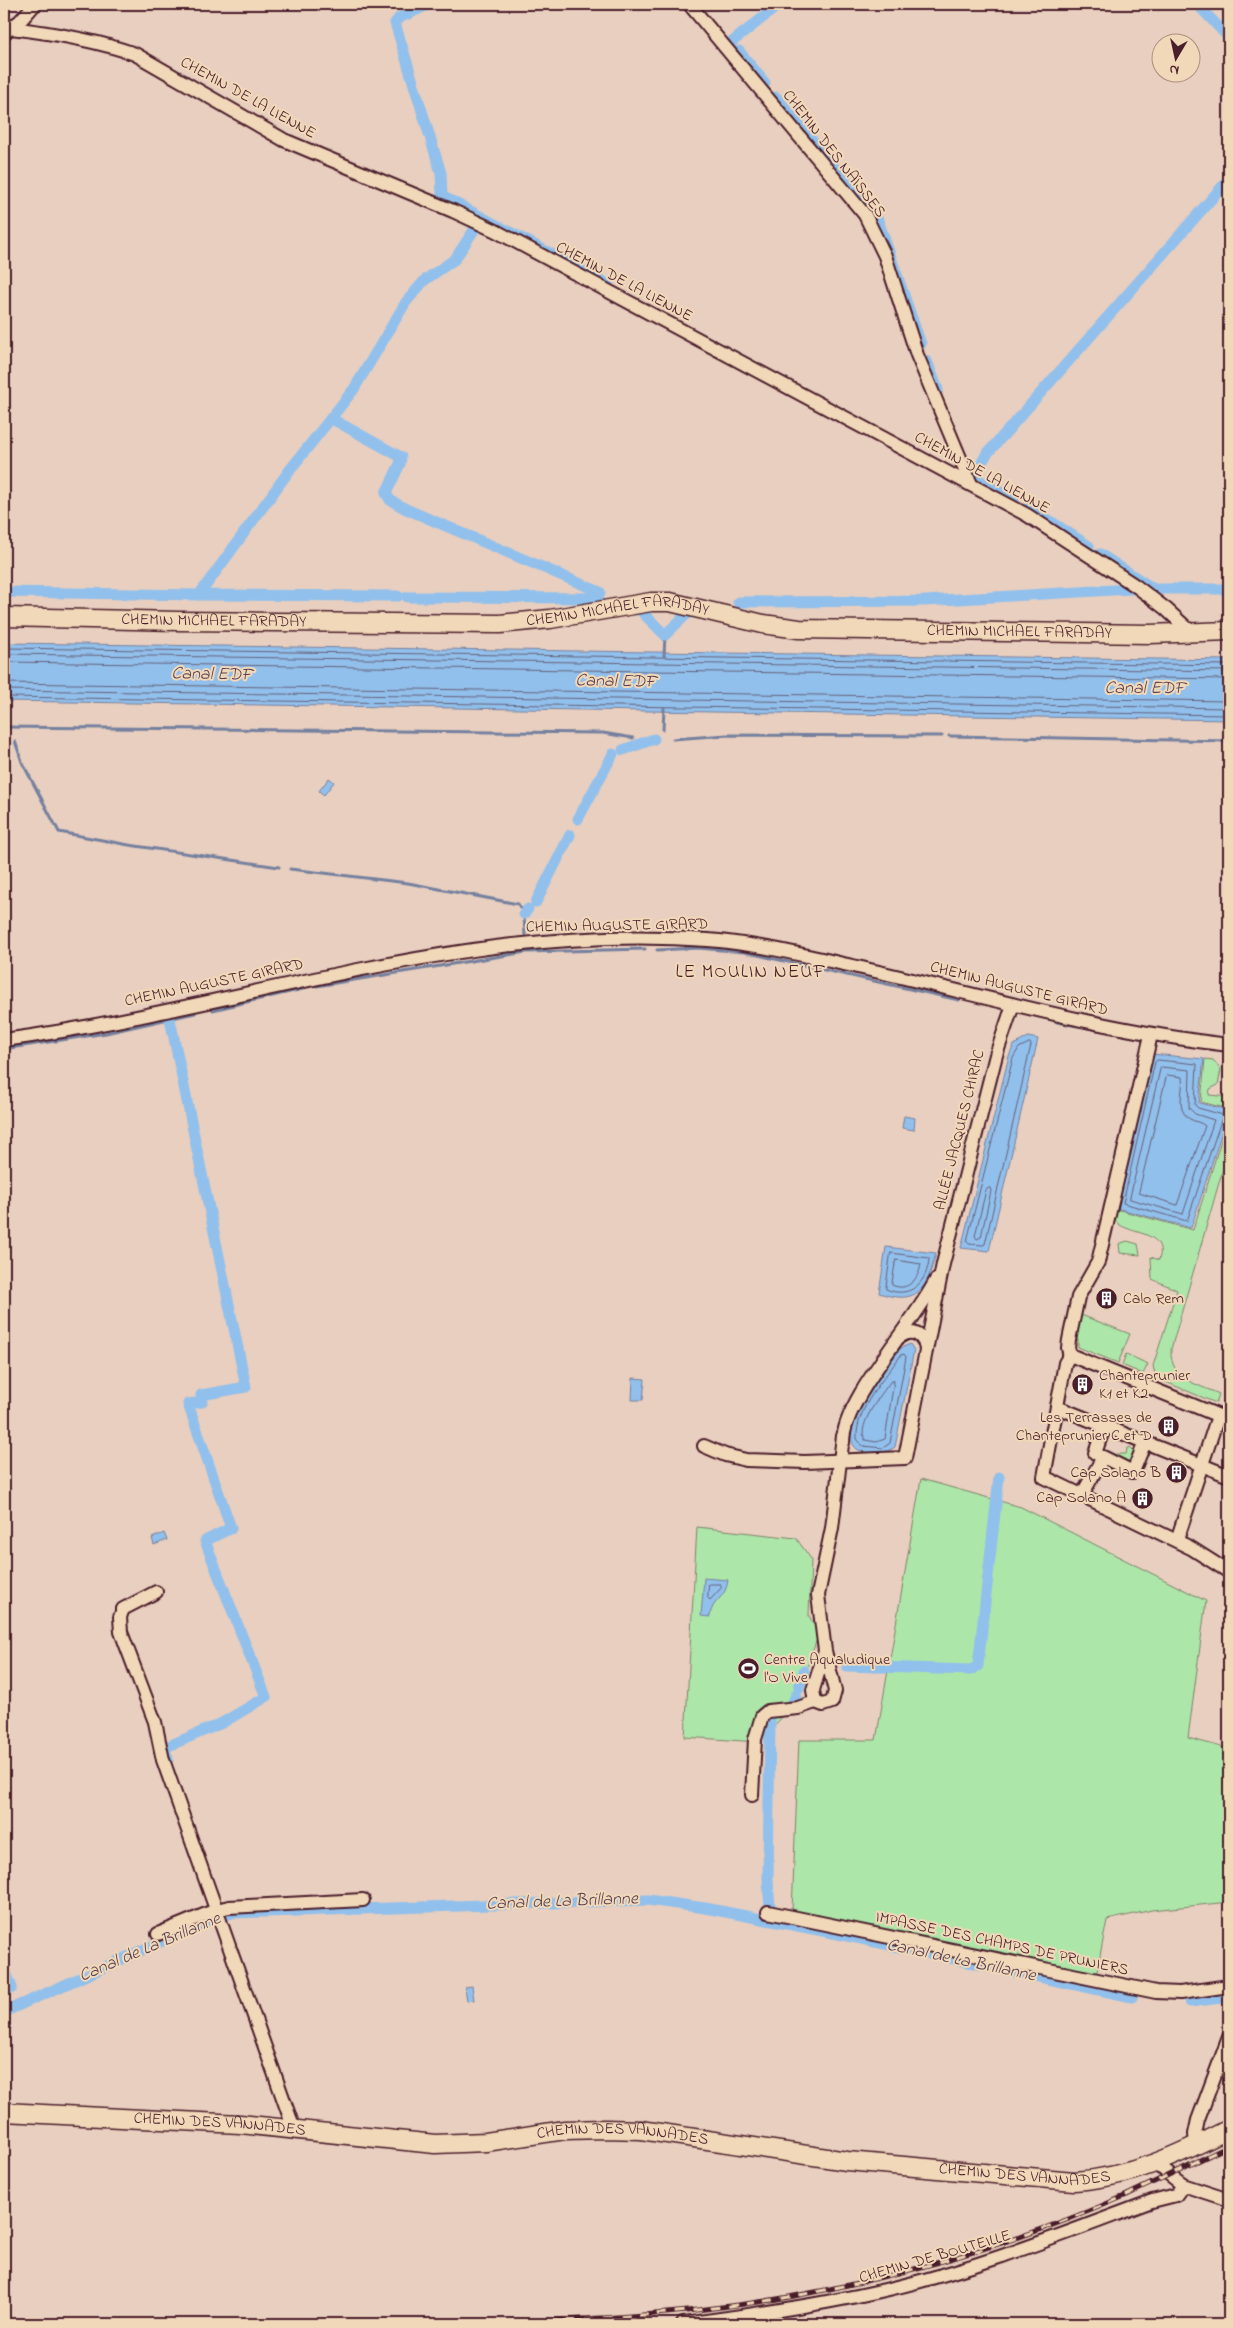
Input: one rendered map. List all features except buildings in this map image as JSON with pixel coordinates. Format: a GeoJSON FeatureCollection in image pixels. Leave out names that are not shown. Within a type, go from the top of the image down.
{"type":"FeatureCollection","features":[{"type":"Feature","properties":{"kind":"street"},"geometry":{"type":"LineString","coordinates":[[8,31],[20,21],[34,4]]}},
{"type":"Feature","properties":{"kind":"street","name":"CHEMIN DES NAÏSSES"},"geometry":{"type":"LineString","coordinates":[[689,4],[834,176],[867,220],[885,256],[917,355],[971,484]]}},
{"type":"Feature","properties":{"kind":"street","name":"CHEMIN DE LA LIENNE"},"geometry":{"type":"LineString","coordinates":[[8,31],[55,34],[110,46],[146,59],[284,140],[484,225],[1027,515],[1098,560],[1166,609],[1191,632]]}},
{"type":"Feature","properties":{"kind":"street","name":"CHEMIN MICHAEL FARADAY"},"geometry":{"type":"LineString","coordinates":[[4,617],[177,621],[500,624],[550,619],[651,602],[670,602],[763,624],[799,629],[1150,634],[1229,630]]}},
{"type":"Feature","properties":{"kind":"street","name":"CHEMIN AUGUSTE GIRARD"},"geometry":{"type":"LineString","coordinates":[[4,1040],[67,1031],[370,966],[453,952],[536,942],[601,939],[706,940],[757,946],[924,982],[1013,1006],[1151,1035],[1229,1045]]}},
{"type":"Feature","properties":{"kind":"street","name":"ALLÉE JACQUES CHIRAC"},"geometry":{"type":"LineString","coordinates":[[864,1460],[905,1458],[943,1264],[996,1055],[1013,1006]]}},
{"type":"Feature","properties":{"kind":"street"},"geometry":{"type":"LineString","coordinates":[[1151,1035],[1098,1262],[1082,1286],[1078,1297],[1068,1340],[1070,1355],[1065,1363],[1044,1476],[1082,1496],[1177,1540],[1229,1572]]}},
{"type":"Feature","properties":{"kind":"street","name":"ALLÉE JACQUES CHIRAC"},"geometry":{"type":"LineString","coordinates":[[815,1702],[820,1705],[828,1705],[834,1696],[825,1652],[818,1596],[832,1528],[843,1436],[854,1404],[928,1294],[943,1264]]}},
{"type":"Feature","properties":{"kind":"street"},"geometry":{"type":"LineString","coordinates":[[901,1336],[910,1333],[921,1337],[925,1342],[926,1350]]}},
{"type":"Feature","properties":{"kind":"street"},"geometry":{"type":"LineString","coordinates":[[1070,1355],[1224,1418],[1202,1466],[1177,1540]]}},
{"type":"Feature","properties":{"kind":"street"},"geometry":{"type":"LineString","coordinates":[[1057,1407],[1229,1476]]}},
{"type":"Feature","properties":{"kind":"street"},"geometry":{"type":"LineString","coordinates":[[1099,1455],[1095,1453],[1105,1425]]}},
{"type":"Feature","properties":{"kind":"street"},"geometry":{"type":"LineString","coordinates":[[843,1436],[846,1453],[864,1460]]}},
{"type":"Feature","properties":{"kind":"street"},"geometry":{"type":"LineString","coordinates":[[1082,1496],[1103,1457],[1133,1472],[1144,1442]]}},
{"type":"Feature","properties":{"kind":"street"},"geometry":{"type":"LineString","coordinates":[[704,1446],[725,1455],[746,1460],[864,1460]]}},
{"type":"Feature","properties":{"kind":"street"},"geometry":{"type":"LineString","coordinates":[[156,1592],[125,1607],[120,1617],[120,1626],[155,1722],[163,1760],[294,2129]]}},
{"type":"Feature","properties":{"kind":"street"},"geometry":{"type":"LineString","coordinates":[[752,1795],[755,1739],[762,1716],[768,1711],[798,1708],[815,1702],[813,1690],[825,1652]]}},
{"type":"Feature","properties":{"kind":"street"},"geometry":{"type":"LineString","coordinates":[[158,1934],[216,1910],[248,1904],[363,1900]]}},
{"type":"Feature","properties":{"kind":"street","name":"IMPASSE DES CHAMPS DE PRUNIERS"},"geometry":{"type":"LineString","coordinates":[[768,1912],[1156,1992],[1180,1993],[1229,1986]]}},
{"type":"Feature","properties":{"kind":"street"},"geometry":{"type":"LineString","coordinates":[[1196,2146],[1198,2120],[1229,2037]]}},
{"type":"Feature","properties":{"kind":"street","name":"CHEMIN DES VANNADES"},"geometry":{"type":"LineString","coordinates":[[4,2112],[91,2115],[294,2129],[436,2144],[479,2142],[565,2130],[605,2128],[642,2130],[847,2161],[1074,2181],[1102,2178],[1154,2163],[1196,2146],[1229,2129]]}},
{"type":"Feature","properties":{"kind":"street"},"geometry":{"type":"LineString","coordinates":[[1154,2163],[1184,2185],[1229,2200]]}},
{"type":"Feature","properties":{"kind":"street","name":"CHEMIN DE BOUTEILLE"},"geometry":{"type":"LineString","coordinates":[[683,2324],[792,2308],[891,2289],[1007,2254],[1152,2201],[1176,2195],[1184,2185]]}},
{"type":"Feature","properties":{"kind":"green space"},"geometry":{"type":"Polygon","coordinates":[[[1205,1059],[1213,1060],[1221,1069],[1218,1085],[1210,1089],[1209,1095],[1229,1097],[1229,1109],[1201,1102],[1205,1059]]]}},
{"type":"Feature","properties":{"kind":"green space"},"geometry":{"type":"Polygon","coordinates":[[[1229,1115],[1229,1148],[1171,1349],[1172,1359],[1179,1374],[1193,1383],[1219,1394],[1216,1403],[1156,1378],[1153,1366],[1177,1290],[1152,1279],[1151,1257],[1159,1260],[1160,1250],[1157,1242],[1152,1237],[1126,1228],[1114,1219],[1116,1209],[1193,1230],[1229,1115]]]}},
{"type":"Feature","properties":{"kind":"green space"},"geometry":{"type":"Polygon","coordinates":[[[1127,1241],[1138,1244],[1140,1255],[1120,1253],[1119,1244],[1127,1241]]]}},
{"type":"Feature","properties":{"kind":"green space"},"geometry":{"type":"Polygon","coordinates":[[[1081,1315],[1130,1334],[1118,1363],[1078,1347],[1078,1339],[1075,1338],[1081,1315]]]}},
{"type":"Feature","properties":{"kind":"green space"},"geometry":{"type":"Polygon","coordinates":[[[1126,1354],[1148,1364],[1143,1374],[1122,1365],[1126,1354]]]}},
{"type":"Feature","properties":{"kind":"green space"},"geometry":{"type":"Polygon","coordinates":[[[1130,1447],[1134,1451],[1132,1456],[1135,1466],[1114,1458],[1116,1454],[1126,1454],[1127,1449],[1130,1447]]]}},
{"type":"Feature","properties":{"kind":"green space"},"geometry":{"type":"Polygon","coordinates":[[[921,1479],[1021,1507],[1206,1601],[1188,1738],[1229,1749],[1229,1902],[1152,1910],[1107,1920],[1096,1976],[792,1911],[799,1740],[876,1740],[921,1479]]]}},
{"type":"Feature","properties":{"kind":"green space","name":"Centre Aqualudique l'O Vive"},"geometry":{"type":"Polygon","coordinates":[[[697,1527],[796,1538],[811,1559],[809,1616],[819,1633],[794,1705],[758,1742],[685,1737],[697,1527]]]}},
{"type":"Feature","properties":{"kind":"water","name":"Canal EDF"},"geometry":{"type":"Polygon","coordinates":[[[4,643],[1229,660],[1229,720],[4,701],[4,643]]]}},
{"type":"Feature","properties":{"kind":"water"},"geometry":{"type":"Polygon","coordinates":[[[329,778],[334,782],[324,795],[319,791],[329,778]]]}},
{"type":"Feature","properties":{"kind":"water"},"geometry":{"type":"Polygon","coordinates":[[[1028,1037],[1038,1039],[989,1251],[961,1248],[1009,1056],[1014,1045],[1028,1037]]]}},
{"type":"Feature","properties":{"kind":"water"},"geometry":{"type":"Polygon","coordinates":[[[1152,1054],[1204,1059],[1199,1103],[1229,1110],[1191,1228],[1116,1208],[1152,1054]]]}},
{"type":"Feature","properties":{"kind":"water"},"geometry":{"type":"Polygon","coordinates":[[[904,1116],[915,1118],[914,1130],[902,1128],[904,1116]]]}},
{"type":"Feature","properties":{"kind":"water"},"geometry":{"type":"Polygon","coordinates":[[[886,1247],[936,1253],[929,1276],[919,1291],[904,1297],[879,1293],[886,1247]]]}},
{"type":"Feature","properties":{"kind":"water"},"geometry":{"type":"Polygon","coordinates":[[[910,1344],[914,1350],[895,1447],[884,1452],[865,1452],[854,1446],[852,1435],[855,1420],[885,1369],[901,1348],[910,1344]]]}},
{"type":"Feature","properties":{"kind":"water"},"geometry":{"type":"Polygon","coordinates":[[[633,1378],[645,1379],[643,1400],[632,1400],[633,1378]]]}},
{"type":"Feature","properties":{"kind":"water"},"geometry":{"type":"Polygon","coordinates":[[[164,1533],[167,1540],[154,1545],[152,1538],[164,1533]]]}},
{"type":"Feature","properties":{"kind":"water"},"geometry":{"type":"Polygon","coordinates":[[[704,1578],[728,1580],[727,1587],[713,1606],[710,1617],[701,1616],[704,1578]]]}},
{"type":"Feature","properties":{"kind":"water"},"geometry":{"type":"Polygon","coordinates":[[[472,1986],[474,2000],[467,2001],[465,1987],[472,1986]]]}},
{"type":"Feature","properties":{"kind":"waterway"},"geometry":{"type":"LineString","coordinates":[[430,4],[399,18],[395,23],[441,173],[442,196],[608,284]]}},
{"type":"Feature","properties":{"kind":"waterway"},"geometry":{"type":"LineString","coordinates":[[732,42],[780,4]]}},
{"type":"Feature","properties":{"kind":"waterway"},"geometry":{"type":"LineString","coordinates":[[1197,4],[1229,38]]}},
{"type":"Feature","properties":{"kind":"waterway"},"geometry":{"type":"LineString","coordinates":[[739,51],[765,83]]}},
{"type":"Feature","properties":{"kind":"waterway"},"geometry":{"type":"LineString","coordinates":[[776,97],[878,220],[921,344]]}},
{"type":"Feature","properties":{"kind":"waterway"},"geometry":{"type":"LineString","coordinates":[[1014,499],[982,482],[975,475],[986,455],[1229,179]]}},
{"type":"Feature","properties":{"kind":"waterway"},"geometry":{"type":"LineString","coordinates":[[398,596],[199,595],[289,471],[354,389],[406,302],[425,280],[455,259],[476,227]]}},
{"type":"Feature","properties":{"kind":"waterway"},"geometry":{"type":"LineString","coordinates":[[927,361],[938,390]]}},
{"type":"Feature","properties":{"kind":"waterway"},"geometry":{"type":"LineString","coordinates":[[332,419],[401,457],[400,464],[386,493],[390,500],[406,509],[600,592],[598,598],[407,597]]}},
{"type":"Feature","properties":{"kind":"waterway"},"geometry":{"type":"LineString","coordinates":[[1029,507],[1089,546]]}},
{"type":"Feature","properties":{"kind":"waterway"},"geometry":{"type":"LineString","coordinates":[[1100,554],[1154,589],[1229,589]]}},
{"type":"Feature","properties":{"kind":"waterway"},"geometry":{"type":"LineString","coordinates":[[738,602],[925,601],[1131,589]]}},
{"type":"Feature","properties":{"kind":"waterway"},"geometry":{"type":"LineString","coordinates":[[4,592],[199,595]]}},
{"type":"Feature","properties":{"kind":"waterway"},"geometry":{"type":"LineString","coordinates":[[642,612],[665,635],[688,613]]}},
{"type":"Feature","properties":{"kind":"waterway"},"geometry":{"type":"LineString","coordinates":[[664,656],[665,635]]}},
{"type":"Feature","properties":{"kind":"waterway"},"geometry":{"type":"LineString","coordinates":[[663,730],[664,708]]}},
{"type":"Feature","properties":{"kind":"waterway"},"geometry":{"type":"LineString","coordinates":[[4,727],[603,733],[633,738]]}},
{"type":"Feature","properties":{"kind":"waterway"},"geometry":{"type":"LineString","coordinates":[[673,739],[727,735],[942,736]]}},
{"type":"Feature","properties":{"kind":"waterway"},"geometry":{"type":"LineString","coordinates":[[949,736],[1229,741]]}},
{"type":"Feature","properties":{"kind":"waterway"},"geometry":{"type":"LineString","coordinates":[[623,750],[654,739]]}},
{"type":"Feature","properties":{"kind":"waterway"},"geometry":{"type":"LineString","coordinates":[[15,741],[22,762],[59,832],[129,845],[279,867]]}},
{"type":"Feature","properties":{"kind":"waterway"},"geometry":{"type":"LineString","coordinates":[[578,819],[613,754]]}},
{"type":"Feature","properties":{"kind":"waterway"},"geometry":{"type":"LineString","coordinates":[[536,902],[570,835]]}},
{"type":"Feature","properties":{"kind":"waterway"},"geometry":{"type":"LineString","coordinates":[[290,869],[408,883],[518,904],[524,914],[525,936]]}},
{"type":"Feature","properties":{"kind":"waterway"},"geometry":{"type":"LineString","coordinates":[[524,914],[528,909]]}},
{"type":"Feature","properties":{"kind":"waterway"},"geometry":{"type":"LineString","coordinates":[[657,950],[698,948],[744,952],[959,1000]]}},
{"type":"Feature","properties":{"kind":"waterway"},"geometry":{"type":"LineString","coordinates":[[317,986],[526,952],[645,949]]}},
{"type":"Feature","properties":{"kind":"waterway"},"geometry":{"type":"LineString","coordinates":[[213,1010],[303,989]]}},
{"type":"Feature","properties":{"kind":"waterway"},"geometry":{"type":"LineString","coordinates":[[4,1049],[106,1033],[195,1013]]}},
{"type":"Feature","properties":{"kind":"waterway"},"geometry":{"type":"LineString","coordinates":[[170,1019],[246,1387],[201,1395]]}},
{"type":"Feature","properties":{"kind":"waterway"},"geometry":{"type":"LineString","coordinates":[[1057,1022],[1130,1036]]}},
{"type":"Feature","properties":{"kind":"waterway"},"geometry":{"type":"LineString","coordinates":[[168,1759],[164,1748],[222,1723],[266,1697],[205,1541],[231,1528],[188,1404],[202,1402]]}},
{"type":"Feature","properties":{"kind":"waterway","name":"Canal de La Brillanne"},"geometry":{"type":"LineString","coordinates":[[847,1666],[971,1670],[978,1666],[999,1477]]}},
{"type":"Feature","properties":{"kind":"waterway","name":"Canal de La Brillanne"},"geometry":{"type":"LineString","coordinates":[[799,1688],[804,1671]]}},
{"type":"Feature","properties":{"kind":"waterway","name":"Canal de La Brillanne"},"geometry":{"type":"LineString","coordinates":[[793,1702],[796,1695]]}},
{"type":"Feature","properties":{"kind":"waterway","name":"Canal de La Brillanne"},"geometry":{"type":"LineString","coordinates":[[770,1721],[768,1879],[770,1909]]}},
{"type":"Feature","properties":{"kind":"waterway","name":"Canal de La Brillanne"},"geometry":{"type":"LineString","coordinates":[[4,2012],[212,1919],[232,1913],[648,1900],[705,1908],[838,1934],[1132,1997]]}},
{"type":"Feature","properties":{"kind":"waterway"},"geometry":{"type":"LineString","coordinates":[[4,1967],[12,1988]]}},
{"type":"Feature","properties":{"kind":"waterway","name":"Canal de La Brillanne"},"geometry":{"type":"LineString","coordinates":[[1190,2002],[1229,1997]]}},
{"type":"Feature","properties":{"kind":"railway"},"geometry":{"type":"LineString","coordinates":[[477,2324],[595,2318],[712,2308],[789,2297],[875,2279],[961,2256],[1045,2228],[1127,2195],[1229,2146]]}},
{"type":"Feature","properties":{"kind":"place","name":"Calo Rem"},"geometry":{"type":"Point","coordinates":[1107,1299]}},
{"type":"Feature","properties":{"kind":"place","name":"Chanteprunier K1 et K2"},"geometry":{"type":"Point","coordinates":[1083,1385]}},
{"type":"Feature","properties":{"kind":"place","name":"Les Terrasses de Chanteprunier C et D"},"geometry":{"type":"Point","coordinates":[1168,1427]}},
{"type":"Feature","properties":{"kind":"place","name":"Cap Solano B"},"geometry":{"type":"Point","coordinates":[1177,1473]}},
{"type":"Feature","properties":{"kind":"place","name":"Cap Solano A"},"geometry":{"type":"Point","coordinates":[1142,1498]}},
{"type":"Feature","properties":{"kind":"place","name":"Centre Aqualudique l'O Vive"},"geometry":{"type":"Point","coordinates":[748,1669]}},
{"type":"Feature","properties":{"kind":"district","name":"LE MOULIN NEUF"},"geometry":{"type":"Point","coordinates":[751,972]}}]}
